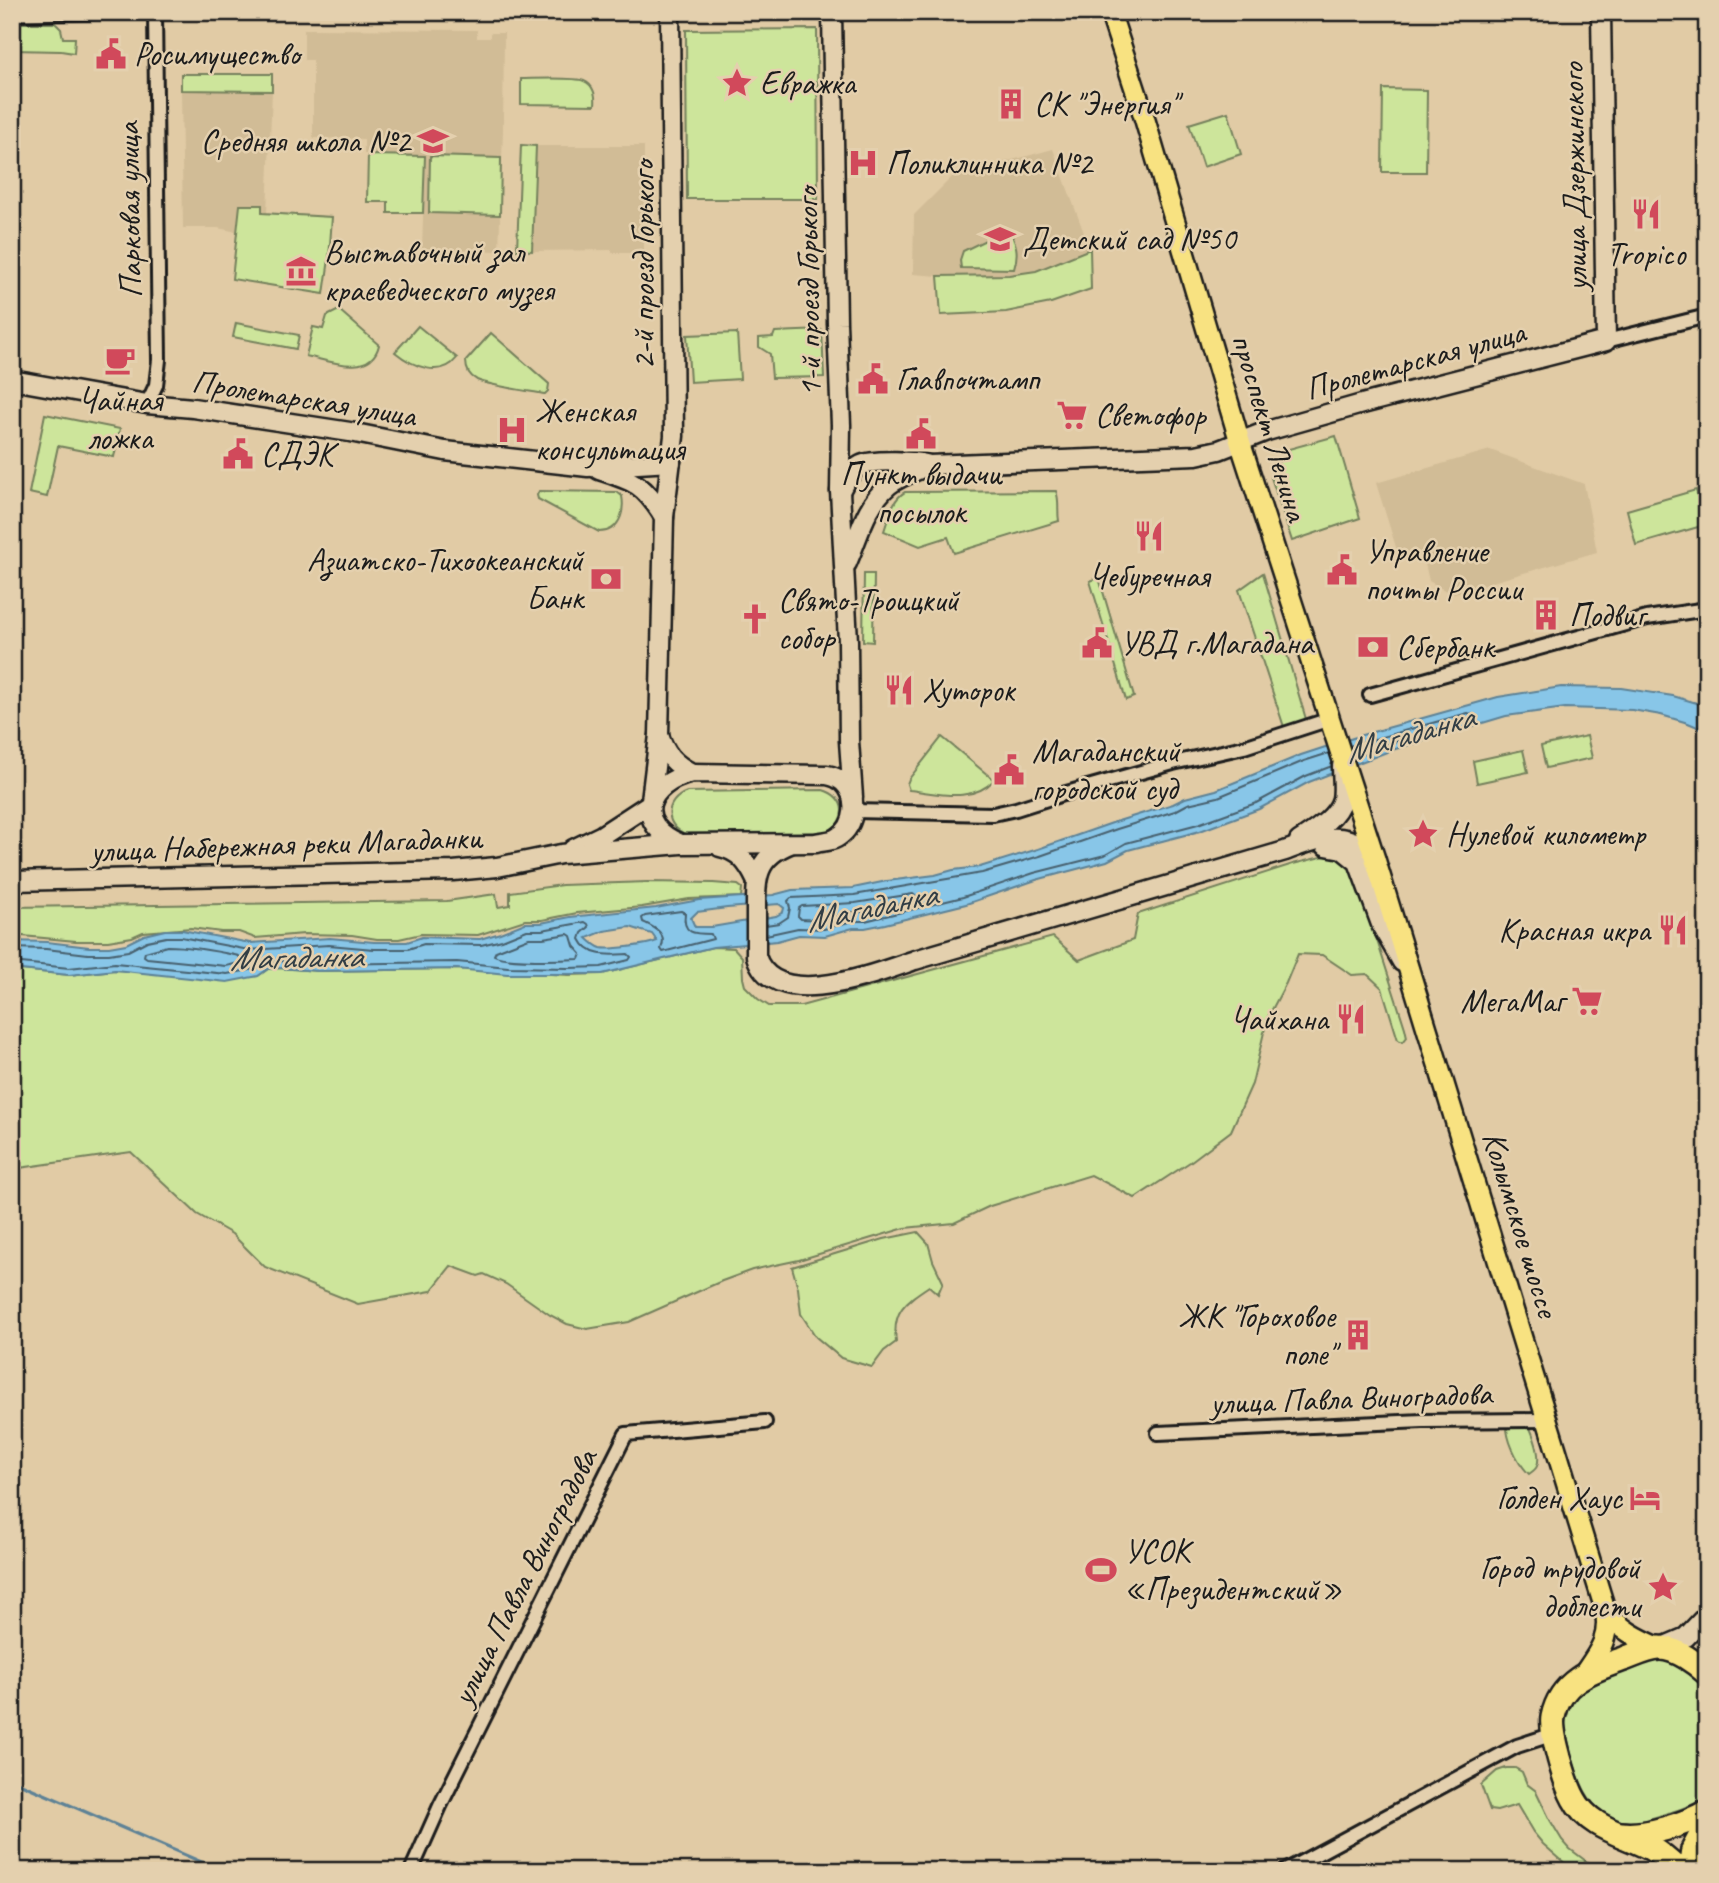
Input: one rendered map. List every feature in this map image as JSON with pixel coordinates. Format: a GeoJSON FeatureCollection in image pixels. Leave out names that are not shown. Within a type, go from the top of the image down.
{"type":"FeatureCollection","features":[{"type":"Feature","properties":{"kind":"highway","name":"Колымское шоссе"},"geometry":{"type":"LineString","coordinates":[[1679,1871],[1657,1852],[1591,1819],[1574,1799],[1553,1734],[1553,1716],[1560,1698],[1583,1675],[1636,1654],[1660,1648],[1679,1654],[1707,1673]]}},
{"type":"Feature","properties":{"kind":"highway"},"geometry":{"type":"LineString","coordinates":[[1612,1831],[1628,1835],[1644,1833],[1704,1817]]}},
{"type":"Feature","properties":{"kind":"highway"},"geometry":{"type":"LineString","coordinates":[[1690,1871],[1693,1850],[1704,1817]]}},
{"type":"Feature","properties":{"kind":"main road","name":"проспект Ленина"},"geometry":{"type":"LineString","coordinates":[[1110,12],[1146,123],[1240,442],[1342,756],[1347,792],[1375,859]]}},
{"type":"Feature","properties":{"kind":"main road","name":"Колымское шоссе"},"geometry":{"type":"LineString","coordinates":[[1375,859],[1605,1609],[1607,1628],[1602,1647],[1583,1675]]}},
{"type":"Feature","properties":{"kind":"main road","name":"Колымское шоссе"},"geometry":{"type":"LineString","coordinates":[[1605,1609],[1629,1632],[1660,1648]]}},
{"type":"Feature","properties":{"kind":"street"},"geometry":{"type":"LineString","coordinates":[[12,14],[93,12]]}},
{"type":"Feature","properties":{"kind":"street","name":"Парковая улица"},"geometry":{"type":"LineString","coordinates":[[147,404],[156,385],[159,360],[155,12]]}},
{"type":"Feature","properties":{"kind":"street","name":"2-й проезд Горького"},"geometry":{"type":"LineString","coordinates":[[664,517],[674,436],[670,12]]}},
{"type":"Feature","properties":{"kind":"street","name":"1-й проезд Горького"},"geometry":{"type":"LineString","coordinates":[[832,12],[840,491],[845,570]]}},
{"type":"Feature","properties":{"kind":"street","name":"улица Дзержинского"},"geometry":{"type":"LineString","coordinates":[[1601,12],[1606,341]]}},
{"type":"Feature","properties":{"kind":"street","name":"Пролетарская улица"},"geometry":{"type":"LineString","coordinates":[[867,462],[919,462],[929,465],[1196,455],[1362,404],[1707,316]]}},
{"type":"Feature","properties":{"kind":"street","name":"Пролетарская улица"},"geometry":{"type":"LineString","coordinates":[[12,380],[147,404],[193,408],[311,426],[445,451],[588,467],[671,462]]}},
{"type":"Feature","properties":{"kind":"street"},"geometry":{"type":"LineString","coordinates":[[841,443],[849,456],[867,462]]}},
{"type":"Feature","properties":{"kind":"street"},"geometry":{"type":"LineString","coordinates":[[840,491],[855,469],[867,462]]}},
{"type":"Feature","properties":{"kind":"street","name":"Пролетарская улица"},"geometry":{"type":"LineString","coordinates":[[853,805],[845,570],[863,522],[879,496],[895,481],[929,465]]}},
{"type":"Feature","properties":{"kind":"street","name":"Пролетарская улица"},"geometry":{"type":"LineString","coordinates":[[588,467],[630,480],[646,492],[664,517]]}},
{"type":"Feature","properties":{"kind":"street"},"geometry":{"type":"LineString","coordinates":[[664,517],[659,735],[651,812],[655,827],[681,844]]}},
{"type":"Feature","properties":{"kind":"street"},"geometry":{"type":"LineString","coordinates":[[1370,695],[1647,618],[1707,609]]}},
{"type":"Feature","properties":{"kind":"street"},"geometry":{"type":"LineString","coordinates":[[659,735],[670,758],[692,774],[814,773],[843,782],[848,788],[853,805],[993,814],[1173,763],[1331,723]]}},
{"type":"Feature","properties":{"kind":"street"},"geometry":{"type":"LineString","coordinates":[[814,773],[835,764],[842,757],[849,741]]}},
{"type":"Feature","properties":{"kind":"street","name":"улица Набережная реки Магаданки"},"geometry":{"type":"LineString","coordinates":[[561,854],[602,835],[651,803],[664,785],[679,776],[692,774]]}},
{"type":"Feature","properties":{"kind":"street"},"geometry":{"type":"LineString","coordinates":[[1284,851],[1319,828],[1336,810],[1347,792]]}},
{"type":"Feature","properties":{"kind":"street","name":"улица Набережная реки Магаданки"},"geometry":{"type":"LineString","coordinates":[[12,881],[453,872],[497,867],[561,854],[681,844],[816,843],[840,837],[848,829],[853,805]]}},
{"type":"Feature","properties":{"kind":"street"},"geometry":{"type":"LineString","coordinates":[[793,842],[776,850],[761,868],[756,880],[756,957],[764,971],[780,983],[799,986],[831,984],[872,975],[1313,841],[1342,839],[1359,844],[1375,859]]}},
{"type":"Feature","properties":{"kind":"street"},"geometry":{"type":"LineString","coordinates":[[702,843],[729,848],[737,853],[748,864],[756,880]]}},
{"type":"Feature","properties":{"kind":"street"},"geometry":{"type":"LineString","coordinates":[[1284,851],[1327,845],[1342,849],[1354,857],[1360,866],[1382,927],[1412,980]]}},
{"type":"Feature","properties":{"kind":"street","name":"улица Павла Виноградова"},"geometry":{"type":"LineString","coordinates":[[1158,1433],[1423,1421],[1546,1420]]}},
{"type":"Feature","properties":{"kind":"street","name":"улица Павла Виноградова"},"geometry":{"type":"LineString","coordinates":[[411,1871],[626,1434],[765,1422]]}},
{"type":"Feature","properties":{"kind":"street"},"geometry":{"type":"LineString","coordinates":[[1660,1648],[1686,1637],[1707,1615]]}},
{"type":"Feature","properties":{"kind":"street"},"geometry":{"type":"LineString","coordinates":[[1285,1871],[1517,1746],[1553,1734]]}},
{"type":"Feature","properties":{"kind":"shaded area","name":"Средняя школа №2"},"geometry":{"type":"Polygon","coordinates":[[[304,29],[477,30],[477,38],[490,38],[490,33],[504,33],[499,251],[422,249],[425,156],[364,154],[364,139],[313,138],[313,60],[304,60],[304,29]]]}},
{"type":"Feature","properties":{"kind":"shaded area"},"geometry":{"type":"Polygon","coordinates":[[[181,90],[272,91],[267,213],[240,205],[237,232],[218,228],[183,228],[181,90]]]}},
{"type":"Feature","properties":{"kind":"shaded area"},"geometry":{"type":"Polygon","coordinates":[[[536,146],[644,146],[644,253],[612,253],[612,250],[532,251],[536,146]]]}},
{"type":"Feature","properties":{"kind":"shaded area","name":"Детский сад №50"},"geometry":{"type":"Polygon","coordinates":[[[1053,149],[1091,252],[1091,289],[1051,303],[1006,312],[941,315],[938,276],[913,274],[914,215],[953,176],[1053,149]]]}},
{"type":"Feature","properties":{"kind":"shaded area"},"geometry":{"type":"Polygon","coordinates":[[[1490,450],[1584,484],[1597,552],[1451,594],[1429,581],[1423,555],[1400,560],[1376,483],[1490,450]]]}},
{"type":"Feature","properties":{"kind":"green space"},"geometry":{"type":"Polygon","coordinates":[[[12,23],[55,23],[61,29],[63,38],[75,38],[74,53],[12,50],[12,23]]]}},
{"type":"Feature","properties":{"kind":"green space"},"geometry":{"type":"Polygon","coordinates":[[[817,29],[818,199],[687,199],[686,30],[817,29]]]}},
{"type":"Feature","properties":{"kind":"green space"},"geometry":{"type":"Polygon","coordinates":[[[181,74],[272,74],[272,91],[181,90],[181,74]]]}},
{"type":"Feature","properties":{"kind":"green space"},"geometry":{"type":"Polygon","coordinates":[[[521,79],[584,81],[594,91],[595,105],[521,104],[521,79]]]}},
{"type":"Feature","properties":{"kind":"green space"},"geometry":{"type":"Polygon","coordinates":[[[1383,89],[1427,90],[1426,172],[1382,172],[1383,89]]]}},
{"type":"Feature","properties":{"kind":"green space"},"geometry":{"type":"Polygon","coordinates":[[[1228,112],[1241,154],[1203,167],[1189,124],[1228,112]]]}},
{"type":"Feature","properties":{"kind":"green space"},"geometry":{"type":"Polygon","coordinates":[[[521,145],[536,146],[532,251],[517,250],[521,145]]]}},
{"type":"Feature","properties":{"kind":"green space"},"geometry":{"type":"Polygon","coordinates":[[[368,155],[425,156],[423,213],[388,213],[388,202],[367,202],[368,155]]]}},
{"type":"Feature","properties":{"kind":"green space"},"geometry":{"type":"Polygon","coordinates":[[[430,156],[501,158],[500,215],[429,213],[430,156]]]}},
{"type":"Feature","properties":{"kind":"green space"},"geometry":{"type":"Polygon","coordinates":[[[240,205],[262,205],[262,213],[332,217],[324,294],[232,279],[240,205]]]}},
{"type":"Feature","properties":{"kind":"green space"},"geometry":{"type":"Polygon","coordinates":[[[1008,229],[1016,248],[1014,269],[961,268],[963,251],[1008,229]]]}},
{"type":"Feature","properties":{"kind":"green space"},"geometry":{"type":"Polygon","coordinates":[[[1090,249],[1091,289],[1051,303],[1006,312],[941,315],[938,276],[1009,275],[1036,271],[1090,249]]]}},
{"type":"Feature","properties":{"kind":"green space"},"geometry":{"type":"Polygon","coordinates":[[[339,310],[379,345],[375,355],[367,361],[348,365],[306,356],[313,327],[323,329],[327,316],[339,310]]]}},
{"type":"Feature","properties":{"kind":"green space"},"geometry":{"type":"Polygon","coordinates":[[[236,323],[299,335],[296,349],[233,337],[236,323]]]}},
{"type":"Feature","properties":{"kind":"green space"},"geometry":{"type":"Polygon","coordinates":[[[418,326],[457,358],[443,368],[435,369],[418,366],[395,352],[418,326]]]}},
{"type":"Feature","properties":{"kind":"green space"},"geometry":{"type":"Polygon","coordinates":[[[822,330],[824,377],[772,378],[770,354],[759,347],[759,338],[773,337],[775,332],[822,330]]]}},
{"type":"Feature","properties":{"kind":"green space"},"geometry":{"type":"Polygon","coordinates":[[[491,333],[549,384],[545,394],[491,384],[477,380],[470,374],[466,361],[491,333]]]}},
{"type":"Feature","properties":{"kind":"green space"},"geometry":{"type":"Polygon","coordinates":[[[737,333],[740,379],[690,382],[687,335],[737,333]]]}},
{"type":"Feature","properties":{"kind":"green space"},"geometry":{"type":"Polygon","coordinates":[[[45,414],[120,429],[114,457],[58,446],[47,497],[29,493],[45,414]]]}},
{"type":"Feature","properties":{"kind":"green space"},"geometry":{"type":"Polygon","coordinates":[[[1336,436],[1360,518],[1292,541],[1271,477],[1285,450],[1336,436]]]}},
{"type":"Feature","properties":{"kind":"green space"},"geometry":{"type":"Polygon","coordinates":[[[1696,490],[1705,525],[1636,545],[1627,510],[1696,490]]]}},
{"type":"Feature","properties":{"kind":"green space"},"geometry":{"type":"Polygon","coordinates":[[[539,491],[617,492],[622,496],[621,515],[611,529],[599,532],[538,499],[539,491]]]}},
{"type":"Feature","properties":{"kind":"green space"},"geometry":{"type":"Polygon","coordinates":[[[1056,491],[1059,521],[954,553],[948,537],[920,546],[884,531],[894,504],[905,492],[1056,491]]]}},
{"type":"Feature","properties":{"kind":"green space"},"geometry":{"type":"Polygon","coordinates":[[[1263,573],[1308,726],[1286,733],[1239,590],[1263,573]]]}},
{"type":"Feature","properties":{"kind":"green space"},"geometry":{"type":"Polygon","coordinates":[[[864,574],[874,574],[873,642],[863,641],[864,574]]]}},
{"type":"Feature","properties":{"kind":"green space"},"geometry":{"type":"Polygon","coordinates":[[[1099,578],[1134,697],[1126,700],[1090,581],[1099,578]]]}},
{"type":"Feature","properties":{"kind":"green space"},"geometry":{"type":"Polygon","coordinates":[[[1587,736],[1592,758],[1546,768],[1541,746],[1587,736]]]}},
{"type":"Feature","properties":{"kind":"green space"},"geometry":{"type":"Polygon","coordinates":[[[942,737],[994,780],[976,792],[965,795],[909,790],[909,779],[942,737]]]}},
{"type":"Feature","properties":{"kind":"green space"},"geometry":{"type":"Polygon","coordinates":[[[1523,750],[1528,772],[1477,783],[1473,761],[1523,750]]]}},
{"type":"Feature","properties":{"kind":"green space"},"geometry":{"type":"Polygon","coordinates":[[[823,790],[837,798],[842,810],[839,822],[827,832],[688,835],[674,826],[671,820],[670,807],[679,796],[687,792],[823,790]]]}},
{"type":"Feature","properties":{"kind":"green space"},"geometry":{"type":"Polygon","coordinates":[[[1333,854],[1352,862],[1405,1028],[1407,1037],[1403,1042],[1398,1040],[1382,988],[1367,974],[1352,975],[1322,955],[1298,954],[1267,1019],[1252,1084],[1231,1131],[1135,1198],[1091,1175],[990,1206],[954,1223],[905,1228],[799,1260],[752,1270],[629,1322],[587,1329],[567,1324],[506,1284],[484,1274],[478,1276],[451,1266],[431,1291],[358,1304],[265,1267],[232,1234],[197,1214],[131,1152],[12,1169],[12,969],[69,975],[115,970],[249,977],[258,976],[268,969],[279,968],[318,971],[457,969],[569,975],[602,974],[713,947],[734,948],[742,957],[745,986],[758,999],[769,1006],[801,1006],[1053,937],[1079,960],[1133,940],[1138,914],[1293,864],[1333,854]]]}},
{"type":"Feature","properties":{"kind":"green space"},"geometry":{"type":"Polygon","coordinates":[[[647,882],[738,885],[742,888],[741,897],[689,899],[542,920],[525,920],[478,935],[421,934],[399,939],[377,939],[352,935],[304,934],[255,938],[239,932],[191,928],[143,932],[132,937],[108,941],[12,935],[12,907],[447,901],[496,894],[498,907],[510,905],[510,892],[562,885],[647,882]]]}},
{"type":"Feature","properties":{"kind":"green space"},"geometry":{"type":"Polygon","coordinates":[[[918,1232],[928,1243],[943,1282],[938,1294],[929,1286],[902,1308],[896,1322],[896,1342],[884,1351],[872,1367],[841,1358],[816,1337],[801,1314],[792,1267],[884,1239],[918,1232]]]}},
{"type":"Feature","properties":{"kind":"green space"},"geometry":{"type":"Polygon","coordinates":[[[1517,1413],[1524,1415],[1537,1447],[1537,1466],[1529,1474],[1520,1463],[1507,1432],[1508,1418],[1517,1413]]]}},
{"type":"Feature","properties":{"kind":"green space"},"geometry":{"type":"Polygon","coordinates":[[[1669,1659],[1698,1677],[1707,1689],[1707,1796],[1685,1807],[1646,1820],[1630,1822],[1615,1819],[1602,1812],[1584,1789],[1566,1732],[1567,1710],[1579,1689],[1639,1660],[1669,1659]]]}},
{"type":"Feature","properties":{"kind":"green space"},"geometry":{"type":"Polygon","coordinates":[[[1515,1768],[1522,1772],[1527,1784],[1536,1791],[1550,1820],[1570,1849],[1604,1871],[1574,1871],[1543,1844],[1517,1805],[1497,1811],[1490,1810],[1481,1785],[1497,1771],[1515,1768]]]}},
{"type":"Feature","properties":{"kind":"water","name":"Магаданка"},"geometry":{"type":"Polygon","coordinates":[[[1561,687],[1621,688],[1673,696],[1707,706],[1707,731],[1661,715],[1632,710],[1565,708],[1506,716],[1392,750],[1309,782],[1259,809],[1200,831],[1128,850],[1107,861],[1036,880],[966,904],[825,936],[799,935],[777,941],[713,947],[602,974],[507,974],[457,969],[318,971],[279,968],[268,969],[258,976],[227,982],[115,970],[69,975],[12,969],[12,941],[109,947],[165,930],[182,930],[250,943],[330,938],[374,942],[407,942],[422,937],[480,939],[525,923],[656,908],[699,900],[773,895],[792,890],[853,888],[980,867],[1216,790],[1301,755],[1498,697],[1561,687]],[[779,904],[697,912],[691,918],[695,927],[712,927],[776,916],[783,912],[784,908],[779,904]],[[630,927],[604,931],[587,938],[601,948],[638,946],[657,941],[652,934],[630,927]]]}},
{"type":"Feature","properties":{"kind":"waterway"},"geometry":{"type":"LineString","coordinates":[[12,1780],[222,1871]]}},
{"type":"Feature","properties":{"kind":"place","name":"Росимущество"},"geometry":{"type":"Point","coordinates":[111,54]}},
{"type":"Feature","properties":{"kind":"place","name":"Евражка"},"geometry":{"type":"Point","coordinates":[737,83]}},
{"type":"Feature","properties":{"kind":"place","name":"СК \"Энергия\""},"geometry":{"type":"Point","coordinates":[1011,104]}},
{"type":"Feature","properties":{"kind":"place","name":"Средняя школа №2"},"geometry":{"type":"Point","coordinates":[433,141]}},
{"type":"Feature","properties":{"kind":"place","name":"Поликлинника №2"},"geometry":{"type":"Point","coordinates":[863,163]}},
{"type":"Feature","properties":{"kind":"place","name":"Tropico"},"geometry":{"type":"Point","coordinates":[1646,214]}},
{"type":"Feature","properties":{"kind":"place","name":"Детский сад №50"},"geometry":{"type":"Point","coordinates":[1000,239]}},
{"type":"Feature","properties":{"kind":"place","name":"Выставочный зал краеведческого музея"},"geometry":{"type":"Point","coordinates":[301,271]}},
{"type":"Feature","properties":{"kind":"place","name":"Чайная ложка"},"geometry":{"type":"Point","coordinates":[120,360]}},
{"type":"Feature","properties":{"kind":"place","name":"Главпочтамп"},"geometry":{"type":"Point","coordinates":[873,379]}},
{"type":"Feature","properties":{"kind":"place","name":"Светофор"},"geometry":{"type":"Point","coordinates":[1072,415]}},
{"type":"Feature","properties":{"kind":"place","name":"Женская консультация"},"geometry":{"type":"Point","coordinates":[512,430]}},
{"type":"Feature","properties":{"kind":"place","name":"Пункт выдачи посылок"},"geometry":{"type":"Point","coordinates":[921,434]}},
{"type":"Feature","properties":{"kind":"place","name":"СДЭК"},"geometry":{"type":"Point","coordinates":[238,454]}},
{"type":"Feature","properties":{"kind":"place","name":"Чебуречная"},"geometry":{"type":"Point","coordinates":[1149,536]}},
{"type":"Feature","properties":{"kind":"place","name":"Управление почты России"},"geometry":{"type":"Point","coordinates":[1342,570]}},
{"type":"Feature","properties":{"kind":"place","name":"Азиатско-Тихоокеанский Банк"},"geometry":{"type":"Point","coordinates":[606,579]}},
{"type":"Feature","properties":{"kind":"place","name":"Подвиг"},"geometry":{"type":"Point","coordinates":[1546,615]}},
{"type":"Feature","properties":{"kind":"place","name":"Свято-Троицкий собор"},"geometry":{"type":"Point","coordinates":[755,619]}},
{"type":"Feature","properties":{"kind":"place","name":"УВД г.Магадана"},"geometry":{"type":"Point","coordinates":[1097,643]}},
{"type":"Feature","properties":{"kind":"place","name":"Сбербанк"},"geometry":{"type":"Point","coordinates":[1373,647]}},
{"type":"Feature","properties":{"kind":"place","name":"Хуторок"},"geometry":{"type":"Point","coordinates":[899,690]}},
{"type":"Feature","properties":{"kind":"place","name":"Магаданский городской суд"},"geometry":{"type":"Point","coordinates":[1009,770]}},
{"type":"Feature","properties":{"kind":"place","name":"Нулевой километр"},"geometry":{"type":"Point","coordinates":[1423,834]}},
{"type":"Feature","properties":{"kind":"place","name":"Красная икра"},"geometry":{"type":"Point","coordinates":[1673,930]}},
{"type":"Feature","properties":{"kind":"place","name":"МегаМаг"},"geometry":{"type":"Point","coordinates":[1587,1001]}},
{"type":"Feature","properties":{"kind":"place","name":"Чайхана"},"geometry":{"type":"Point","coordinates":[1351,1019]}},
{"type":"Feature","properties":{"kind":"place","name":"ЖК \"Гороховое поле\""},"geometry":{"type":"Point","coordinates":[1358,1335]}},
{"type":"Feature","properties":{"kind":"place","name":"Голден Хаус"},"geometry":{"type":"Point","coordinates":[1645,1498]}},
{"type":"Feature","properties":{"kind":"place","name":"УСОК «Президентский»"},"geometry":{"type":"Point","coordinates":[1101,1570]}},
{"type":"Feature","properties":{"kind":"place","name":"Город трудовой доблести"},"geometry":{"type":"Point","coordinates":[1663,1587]}}]}
